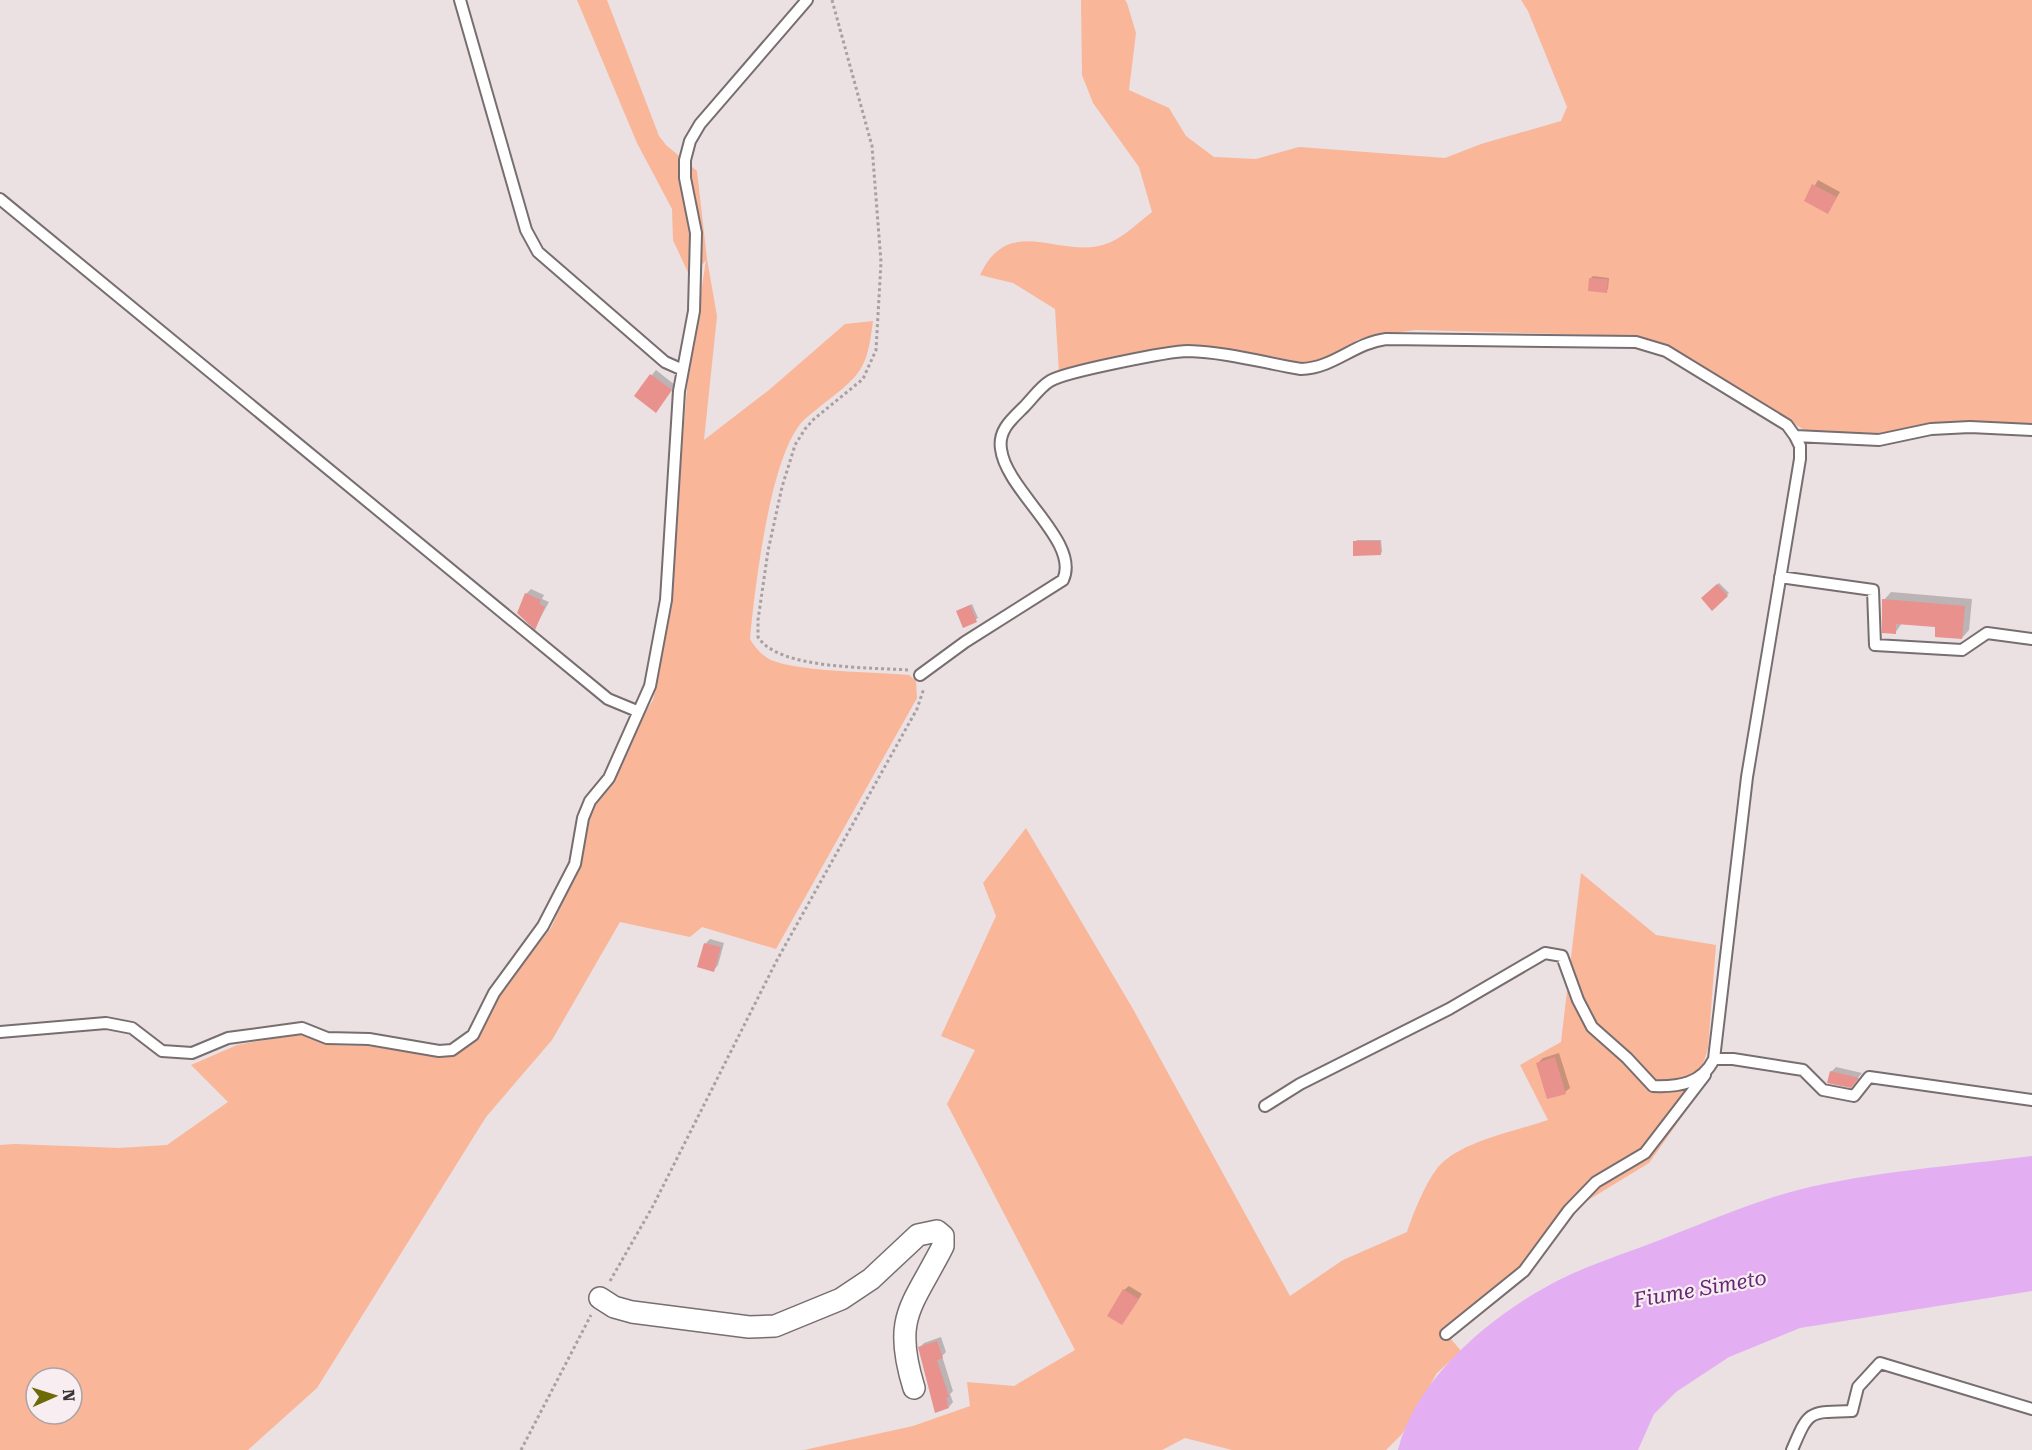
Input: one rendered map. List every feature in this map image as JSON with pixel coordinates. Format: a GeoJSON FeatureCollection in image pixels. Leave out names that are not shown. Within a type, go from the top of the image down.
{"type":"FeatureCollection","features":[{"type":"Feature","properties":{"kind":"street"},"geometry":{"type":"LineString","coordinates":[[600,1298],[614,1307],[632,1312],[762,1328],[841,1299],[871,1279],[918,1235],[937,1231],[943,1236],[943,1246],[905,1318],[904,1356],[914,1388]]}},
{"type":"Feature","properties":{"kind":"lane"},"geometry":{"type":"LineString","coordinates":[[460,0],[526,230],[538,252],[665,362],[683,370]]}},
{"type":"Feature","properties":{"kind":"lane"},"geometry":{"type":"LineString","coordinates":[[0,1032],[113,1024],[132,1028],[162,1051],[192,1053],[228,1038],[302,1028],[327,1038],[369,1039],[439,1051],[452,1050],[472,1035],[494,993],[543,926],[575,864],[583,818],[590,801],[609,778],[650,686],[666,600],[679,390],[694,311],[696,233],[685,178],[685,160],[690,141],[700,124],[807,0]]}},
{"type":"Feature","properties":{"kind":"lane"},"geometry":{"type":"LineString","coordinates":[[0,199],[608,699],[637,711]]}},
{"type":"Feature","properties":{"kind":"lane"},"geometry":{"type":"LineString","coordinates":[[920,675],[1062,580],[1067,571],[1062,549],[1016,483],[1001,450],[1001,437],[1008,422],[1049,382],[1060,377],[1188,351],[1301,369],[1315,369],[1328,366],[1359,345],[1386,339],[1636,342],[1666,351],[1787,425],[1800,446],[1800,459],[1747,777],[1714,1059],[1645,1154],[1596,1182],[1569,1210],[1524,1272],[1446,1334]]}},
{"type":"Feature","properties":{"kind":"lane"},"geometry":{"type":"LineString","coordinates":[[1795,436],[1879,440],[1931,429],[1970,427],[2032,430]]}},
{"type":"Feature","properties":{"kind":"lane"},"geometry":{"type":"LineString","coordinates":[[1780,577],[1873,590],[1875,645],[1962,650],[1987,633],[2032,639]]}},
{"type":"Feature","properties":{"kind":"lane"},"geometry":{"type":"LineString","coordinates":[[1265,1106],[1300,1084],[1449,1009],[1545,953],[1562,956],[1578,1000],[1592,1027],[1627,1058],[1653,1086],[1678,1087],[1708,1070]]}},
{"type":"Feature","properties":{"kind":"lane"},"geometry":{"type":"LineString","coordinates":[[1714,1059],[1803,1070],[1823,1090],[1854,1096],[1869,1077],[2032,1100]]}},
{"type":"Feature","properties":{"kind":"lane"},"geometry":{"type":"LineString","coordinates":[[1792,1450],[1804,1421],[1816,1412],[1852,1411],[1858,1387],[1880,1363],[2032,1409]]}},
{"type":"Feature","properties":{"kind":"path"},"geometry":{"type":"LineString","coordinates":[[521,1450],[600,1298],[653,1206],[777,960],[925,693],[920,675],[911,670],[794,660],[772,651],[758,637],[758,620],[768,551],[782,488],[795,445],[814,419],[863,379],[876,350],[881,262],[872,146],[832,0]]}},
{"type":"Feature","properties":{"kind":"shaded area"},"geometry":{"type":"Polygon","coordinates":[[[577,0],[607,0],[659,136],[666,145],[697,171],[707,259],[717,316],[704,440],[769,390],[845,324],[873,321],[868,351],[860,370],[846,386],[803,421],[788,446],[771,498],[765,528],[750,639],[756,648],[769,659],[797,667],[909,675],[916,681],[917,698],[776,949],[702,927],[690,937],[620,922],[552,1040],[486,1117],[317,1388],[248,1450],[0,1450],[0,1145],[119,1148],[167,1145],[228,1102],[191,1065],[237,1045],[298,1034],[330,1045],[367,1046],[437,1056],[453,1055],[467,1047],[478,1034],[498,995],[551,928],[579,866],[593,804],[615,777],[635,728],[653,700],[672,603],[677,505],[688,377],[706,260],[691,279],[673,240],[672,209],[637,143],[577,0]]]}},
{"type":"Feature","properties":{"kind":"shaded area"},"geometry":{"type":"Polygon","coordinates":[[[1081,0],[1125,0],[1127,3],[1136,33],[1129,90],[1169,108],[1186,136],[1214,157],[1256,159],[1299,147],[1445,158],[1481,144],[1561,121],[1567,107],[1528,11],[1521,0],[2032,0],[2032,424],[1970,422],[1879,435],[1806,431],[1667,345],[1637,336],[1416,330],[1369,336],[1357,340],[1337,356],[1315,364],[1207,349],[1059,373],[1055,309],[1013,283],[980,275],[993,256],[1007,245],[1023,241],[1093,247],[1111,242],[1152,212],[1139,167],[1093,103],[1082,75],[1081,0]]]}},
{"type":"Feature","properties":{"kind":"shaded area"},"geometry":{"type":"Polygon","coordinates":[[[1026,828],[1133,1009],[1290,1296],[1343,1260],[1407,1232],[1430,1179],[1440,1165],[1450,1157],[1476,1143],[1548,1120],[1520,1065],[1561,1042],[1581,873],[1656,935],[1716,945],[1708,1048],[1702,1068],[1715,1070],[1649,1163],[1580,1205],[1526,1277],[1451,1339],[1461,1351],[1437,1373],[1402,1434],[1386,1450],[1232,1450],[1185,1438],[1162,1450],[804,1450],[913,1426],[970,1406],[967,1382],[1014,1386],[1075,1350],[947,1104],[975,1050],[941,1036],[996,916],[983,883],[1026,828]]]}},
{"type":"Feature","properties":{"kind":"water","name":"Fiume Simeto"},"geometry":{"type":"Polygon","coordinates":[[[2032,1156],[2032,1291],[1800,1328],[1729,1357],[1676,1392],[1654,1414],[1638,1450],[1398,1450],[1407,1423],[1422,1397],[1461,1350],[1509,1310],[1559,1280],[1747,1206],[1798,1190],[1885,1174],[2032,1156]]]}},
{"type":"Feature","properties":{"kind":"building"},"geometry":{"type":"Polygon","coordinates":[[[1812,184],[1837,197],[1828,214],[1804,201],[1812,184]]]}},
{"type":"Feature","properties":{"kind":"building"},"geometry":{"type":"Polygon","coordinates":[[[1589,278],[1608,279],[1607,293],[1588,291],[1589,278]]]}},
{"type":"Feature","properties":{"kind":"building"},"geometry":{"type":"Polygon","coordinates":[[[650,374],[672,390],[656,413],[634,396],[650,374]]]}},
{"type":"Feature","properties":{"kind":"building"},"geometry":{"type":"Polygon","coordinates":[[[1353,541],[1380,541],[1381,555],[1353,556],[1353,541]]]}},
{"type":"Feature","properties":{"kind":"building"},"geometry":{"type":"Polygon","coordinates":[[[1717,584],[1728,596],[1712,611],[1701,598],[1717,584]]]}},
{"type":"Feature","properties":{"kind":"building"},"geometry":{"type":"Polygon","coordinates":[[[525,593],[541,600],[539,604],[545,607],[535,630],[517,613],[525,593]]]}},
{"type":"Feature","properties":{"kind":"building"},"geometry":{"type":"Polygon","coordinates":[[[1882,599],[1965,606],[1962,639],[1935,637],[1935,627],[1896,624],[1896,634],[1882,633],[1882,599]]]}},
{"type":"Feature","properties":{"kind":"building"},"geometry":{"type":"Polygon","coordinates":[[[970,605],[977,622],[963,628],[956,611],[970,605]]]}},
{"type":"Feature","properties":{"kind":"building"},"geometry":{"type":"Polygon","coordinates":[[[704,943],[721,947],[714,972],[697,967],[704,943]]]}},
{"type":"Feature","properties":{"kind":"building"},"geometry":{"type":"Polygon","coordinates":[[[1555,1057],[1566,1094],[1547,1099],[1536,1063],[1555,1057]]]}},
{"type":"Feature","properties":{"kind":"building"},"geometry":{"type":"Polygon","coordinates":[[[1830,1071],[1859,1078],[1851,1088],[1827,1083],[1830,1071]]]}},
{"type":"Feature","properties":{"kind":"building"},"geometry":{"type":"Polygon","coordinates":[[[1123,1289],[1139,1299],[1122,1325],[1107,1316],[1123,1289]]]}},
{"type":"Feature","properties":{"kind":"building"},"geometry":{"type":"Polygon","coordinates":[[[937,1341],[943,1358],[937,1360],[949,1397],[946,1398],[949,1408],[935,1413],[918,1347],[937,1341]]]}}]}
